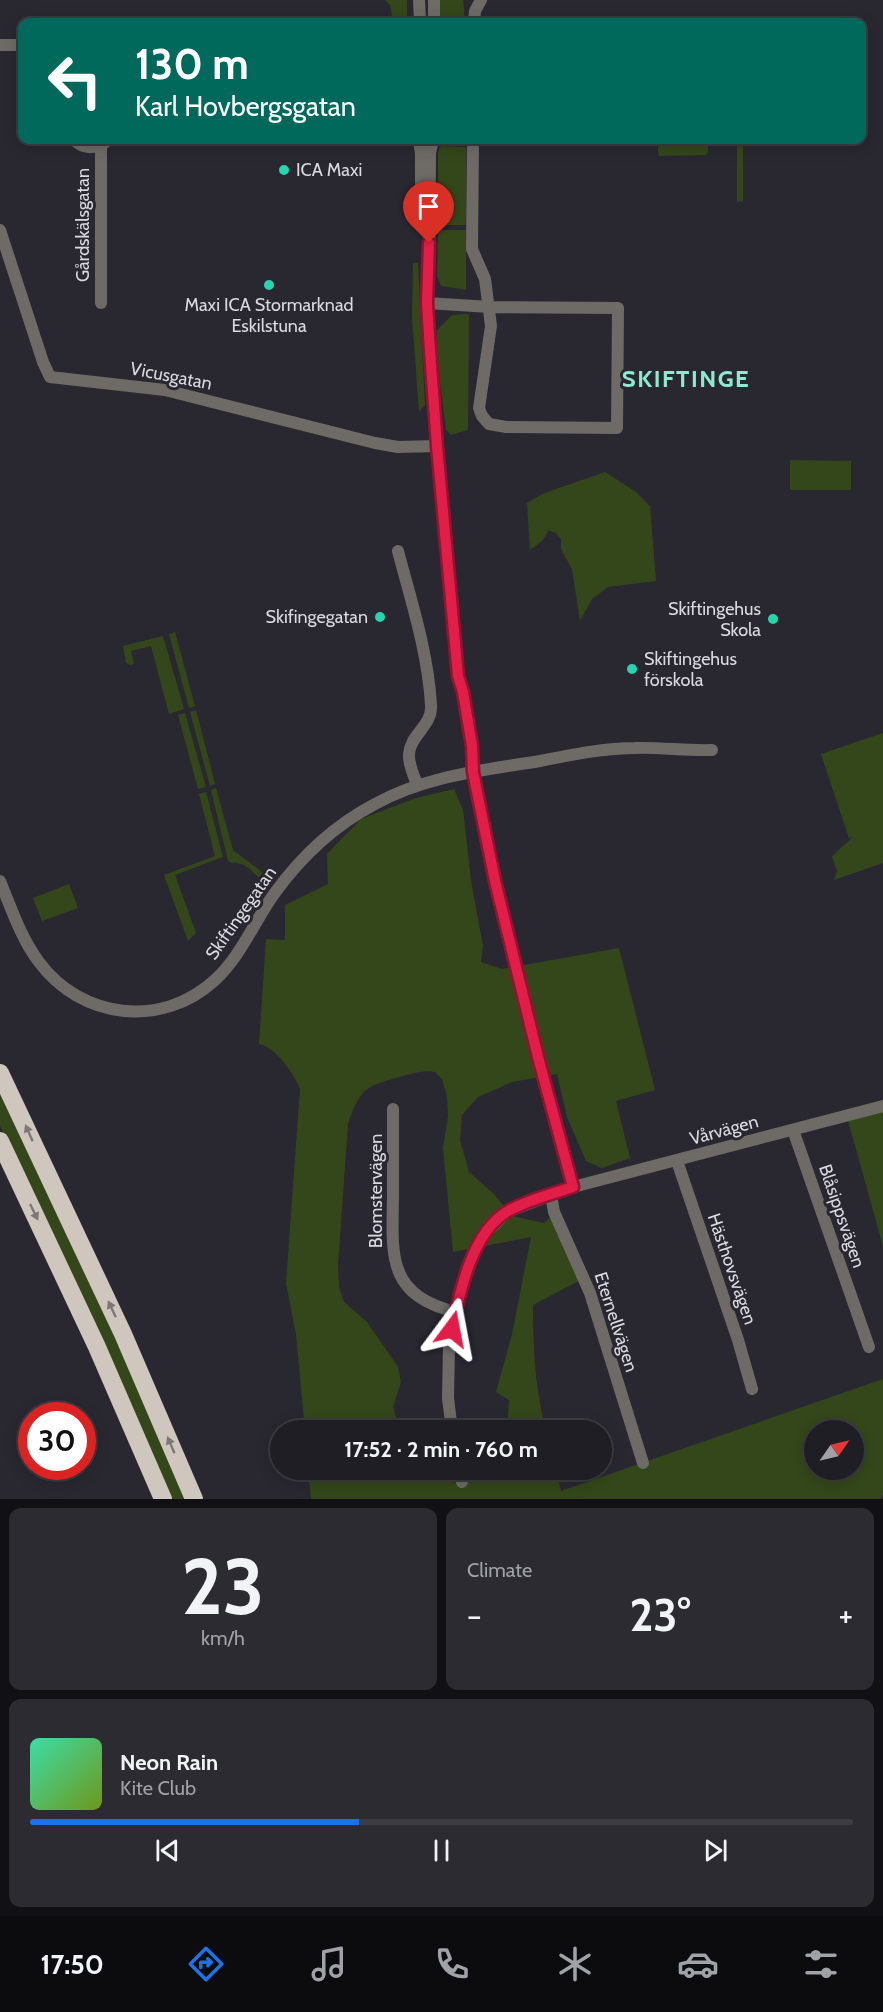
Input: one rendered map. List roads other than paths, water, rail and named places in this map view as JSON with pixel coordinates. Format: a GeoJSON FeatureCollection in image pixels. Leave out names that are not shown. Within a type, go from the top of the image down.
{"type":"FeatureCollection","features":[{"type":"Feature","properties":{"kind":"highway"},"geometry":{"type":"LineString","coordinates":[[0,1073],[118,1324],[194,1499]]}},
{"type":"Feature","properties":{"kind":"highway"},"geometry":{"type":"LineString","coordinates":[[0,1141],[97,1347],[163,1499]]}},
{"type":"Feature","properties":{"kind":"street"},"geometry":{"type":"LineString","coordinates":[[419,0],[420,18]]}},
{"type":"Feature","properties":{"kind":"street"},"geometry":{"type":"LineString","coordinates":[[434,0],[434,18]]}},
{"type":"Feature","properties":{"kind":"street"},"geometry":{"type":"LineString","coordinates":[[474,18],[475,11],[481,0]]}},
{"type":"Feature","properties":{"kind":"street"},"geometry":{"type":"LineString","coordinates":[[0,45],[18,45]]}},
{"type":"Feature","properties":{"kind":"street","name":"Gårdskälsgatan"},"geometry":{"type":"LineString","coordinates":[[79,144],[90,147],[101,144]]}},
{"type":"Feature","properties":{"kind":"street","name":"Gårdskälsgatan"},"geometry":{"type":"LineString","coordinates":[[101,303],[105,144]]}},
{"type":"Feature","properties":{"kind":"street"},"geometry":{"type":"LineString","coordinates":[[420,144],[421,278],[427,303]]}},
{"type":"Feature","properties":{"kind":"street"},"geometry":{"type":"LineString","coordinates":[[432,144],[427,303],[437,446],[458,676],[455,694],[464,747],[473,772],[495,881],[517,973],[573,1187]]}},
{"type":"Feature","properties":{"kind":"street"},"geometry":{"type":"LineString","coordinates":[[427,303],[490,307],[618,308],[617,428],[506,427],[489,424],[482,416],[479,408],[491,326],[490,307],[483,272],[472,249],[473,144]]}},
{"type":"Feature","properties":{"kind":"street","name":"Vicusgatan"},"geometry":{"type":"LineString","coordinates":[[0,230],[50,377],[165,390],[375,443],[405,447],[437,446]]}},
{"type":"Feature","properties":{"kind":"street"},"geometry":{"type":"LineString","coordinates":[[398,551],[424,648],[432,706],[427,723],[414,740],[409,753],[417,785]]}},
{"type":"Feature","properties":{"kind":"street","name":"Skiftingegatan"},"geometry":{"type":"LineString","coordinates":[[0,881],[28,944],[39,962],[56,981],[76,997],[99,1007],[130,1012],[157,1009],[174,1005],[215,980],[236,956],[273,895],[296,867],[327,837],[362,811],[417,785],[473,772],[618,748],[712,750]]}},
{"type":"Feature","properties":{"kind":"street","name":"Vårvägen"},"geometry":{"type":"LineString","coordinates":[[451,1420],[448,1398],[449,1346],[456,1312],[471,1257],[485,1234],[507,1212],[573,1187],[883,1106]]}},
{"type":"Feature","properties":{"kind":"street","name":"Blomstervägen"},"geometry":{"type":"LineString","coordinates":[[393,1109],[394,1262],[408,1286],[421,1298],[435,1307],[456,1312]]}},
{"type":"Feature","properties":{"kind":"street","name":"Blåsippsvägen"},"geometry":{"type":"LineString","coordinates":[[793,1130],[870,1347]]}},
{"type":"Feature","properties":{"kind":"street","name":"Hästhovsvägen"},"geometry":{"type":"LineString","coordinates":[[677,1161],[738,1340],[752,1389]]}},
{"type":"Feature","properties":{"kind":"street","name":"Eternellvägen"},"geometry":{"type":"LineString","coordinates":[[551,1195],[554,1212],[590,1293],[643,1463]]}},
{"type":"Feature","properties":{"kind":"place","name":"ICA Maxi"},"geometry":{"type":"Point","coordinates":[284,170]}},
{"type":"Feature","properties":{"kind":"place","name":"Maxi ICA Stormarknad Eskilstuna"},"geometry":{"type":"Point","coordinates":[269,285]}},
{"type":"Feature","properties":{"kind":"place","name":"Skifingegatan"},"geometry":{"type":"Point","coordinates":[380,617]}},
{"type":"Feature","properties":{"kind":"place","name":"Skiftingehus Skola"},"geometry":{"type":"Point","coordinates":[773,619]}},
{"type":"Feature","properties":{"kind":"place","name":"Skiftingehus förskola"},"geometry":{"type":"Point","coordinates":[632,669]}},
{"type":"Feature","properties":{"kind":"district","name":"SKIFTINGE"},"geometry":{"type":"Point","coordinates":[686,379]}}]}
